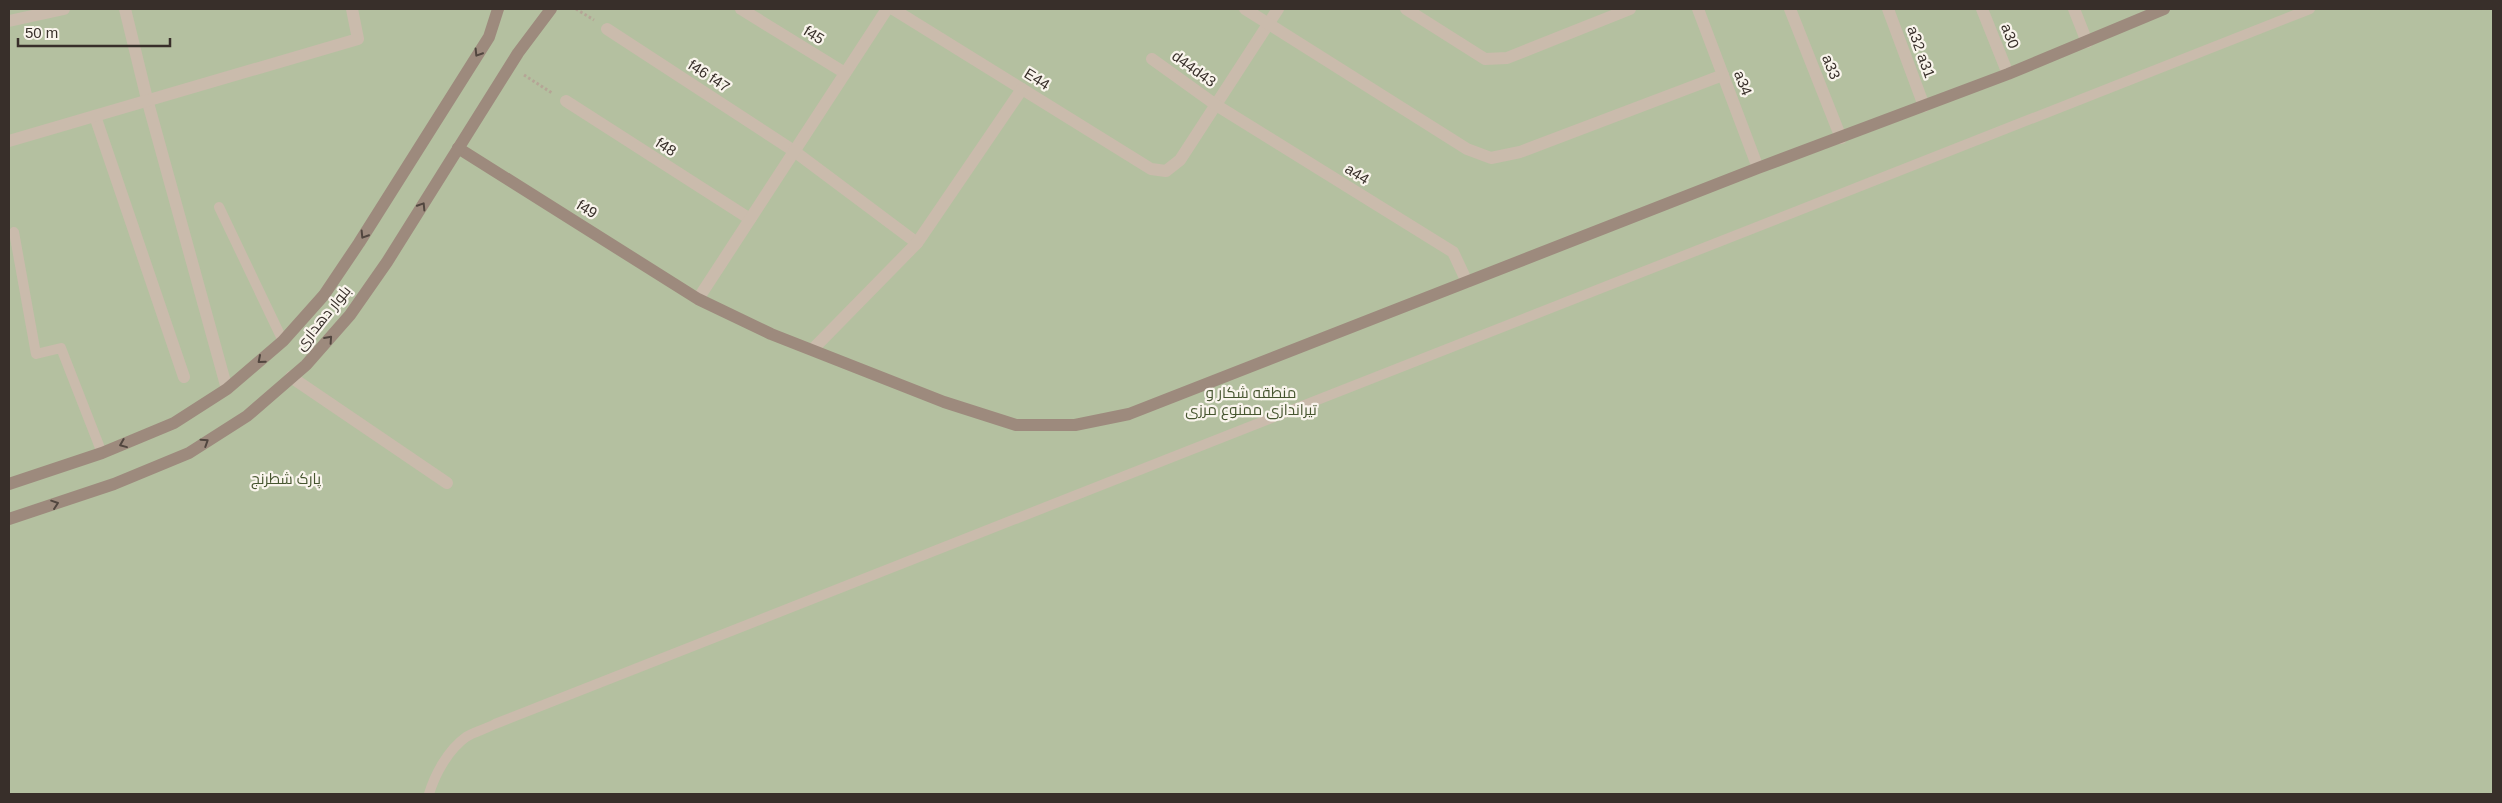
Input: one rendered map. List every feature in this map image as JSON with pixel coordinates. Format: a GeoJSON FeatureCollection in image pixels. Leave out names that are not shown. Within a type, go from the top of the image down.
{"type":"FeatureCollection","features":[{"type":"Feature","properties":{"kind":"main road","name":"بلوار دهداری"},"geometry":{"type":"LineString","coordinates":[[9,484],[102,452],[174,423],[227,389],[283,341],[324,295],[359,243],[489,37],[498,9]]}},
{"type":"Feature","properties":{"kind":"main road","name":"بلوار دهداری"},"geometry":{"type":"LineString","coordinates":[[9,518],[114,484],[189,453],[247,416],[306,365],[350,315],[510,66],[551,9]]}},
{"type":"Feature","properties":{"kind":"main road","name":"f49"},"geometry":{"type":"LineString","coordinates":[[458,148],[698,298],[771,334],[944,402],[1016,426],[1075,425],[1129,414],[1758,168],[2008,74],[2164,9]]}},
{"type":"Feature","properties":{"kind":"street"},"geometry":{"type":"LineString","coordinates":[[9,21],[64,9]]}},
{"type":"Feature","properties":{"kind":"street"},"geometry":{"type":"LineString","coordinates":[[125,9],[147,98],[227,389]]}},
{"type":"Feature","properties":{"kind":"street"},"geometry":{"type":"LineString","coordinates":[[9,141],[95,116],[147,98],[358,39],[352,9]]}},
{"type":"Feature","properties":{"kind":"street","name":"f45"},"geometry":{"type":"LineString","coordinates":[[741,9],[845,73]]}},
{"type":"Feature","properties":{"kind":"street"},"geometry":{"type":"LineString","coordinates":[[698,298],[887,9]]}},
{"type":"Feature","properties":{"kind":"street","name":"E44"},"geometry":{"type":"LineString","coordinates":[[893,9],[1151,169],[1166,171],[1180,160],[1216,105]]}},
{"type":"Feature","properties":{"kind":"street"},"geometry":{"type":"LineString","coordinates":[[1245,9],[1466,149],[1491,158],[1520,152],[1723,75]]}},
{"type":"Feature","properties":{"kind":"street"},"geometry":{"type":"LineString","coordinates":[[1216,105],[1278,9]]}},
{"type":"Feature","properties":{"kind":"street"},"geometry":{"type":"LineString","coordinates":[[1406,9],[1485,59],[1507,58],[1630,9]]}},
{"type":"Feature","properties":{"kind":"street","name":"a34"},"geometry":{"type":"LineString","coordinates":[[1698,9],[1758,168]]}},
{"type":"Feature","properties":{"kind":"street","name":"a33"},"geometry":{"type":"LineString","coordinates":[[1790,9],[1841,138]]}},
{"type":"Feature","properties":{"kind":"street","name":"a32 a31"},"geometry":{"type":"LineString","coordinates":[[1888,9],[1924,106]]}},
{"type":"Feature","properties":{"kind":"street","name":"a30"},"geometry":{"type":"LineString","coordinates":[[1982,9],[2008,74]]}},
{"type":"Feature","properties":{"kind":"street"},"geometry":{"type":"LineString","coordinates":[[2074,9],[2087,42]]}},
{"type":"Feature","properties":{"kind":"street","name":"f46 f47"},"geometry":{"type":"LineString","coordinates":[[607,29],[794,151],[917,244]]}},
{"type":"Feature","properties":{"kind":"street","name":"d44d43"},"geometry":{"type":"LineString","coordinates":[[1152,59],[1216,105]]}},
{"type":"Feature","properties":{"kind":"street"},"geometry":{"type":"LineString","coordinates":[[812,350],[917,244],[1022,89]]}},
{"type":"Feature","properties":{"kind":"street","name":"f48"},"geometry":{"type":"LineString","coordinates":[[566,101],[750,220]]}},
{"type":"Feature","properties":{"kind":"street","name":"a44"},"geometry":{"type":"LineString","coordinates":[[1216,105],[1453,252],[1468,282]]}},
{"type":"Feature","properties":{"kind":"street"},"geometry":{"type":"LineString","coordinates":[[95,116],[184,377]]}},
{"type":"Feature","properties":{"kind":"street"},"geometry":{"type":"LineString","coordinates":[[292,378],[446,483]]}},
{"type":"Feature","properties":{"kind":"lane"},"geometry":{"type":"LineString","coordinates":[[429,794],[433,780],[448,756],[466,738],[495,724],[2310,9]]}},
{"type":"Feature","properties":{"kind":"lane"},"geometry":{"type":"LineString","coordinates":[[219,207],[283,341]]}},
{"type":"Feature","properties":{"kind":"lane"},"geometry":{"type":"LineString","coordinates":[[14,232],[36,354],[61,348],[102,452]]}},
{"type":"Feature","properties":{"kind":"path"},"geometry":{"type":"LineString","coordinates":[[576,9],[607,29]]}},
{"type":"Feature","properties":{"kind":"path"},"geometry":{"type":"LineString","coordinates":[[510,66],[566,101]]}},
{"type":"Feature","properties":{"kind":"green space","name":"منطقه شکار و تیراندازی ممنوع مرزی"},"geometry":{"type":"Polygon","coordinates":[[[9,9],[2493,9],[2493,794],[9,794],[9,9]]]}},
{"type":"Feature","properties":{"kind":"park label","name":"پارک شطرنج"},"geometry":{"type":"Point","coordinates":[286,479]}}]}
